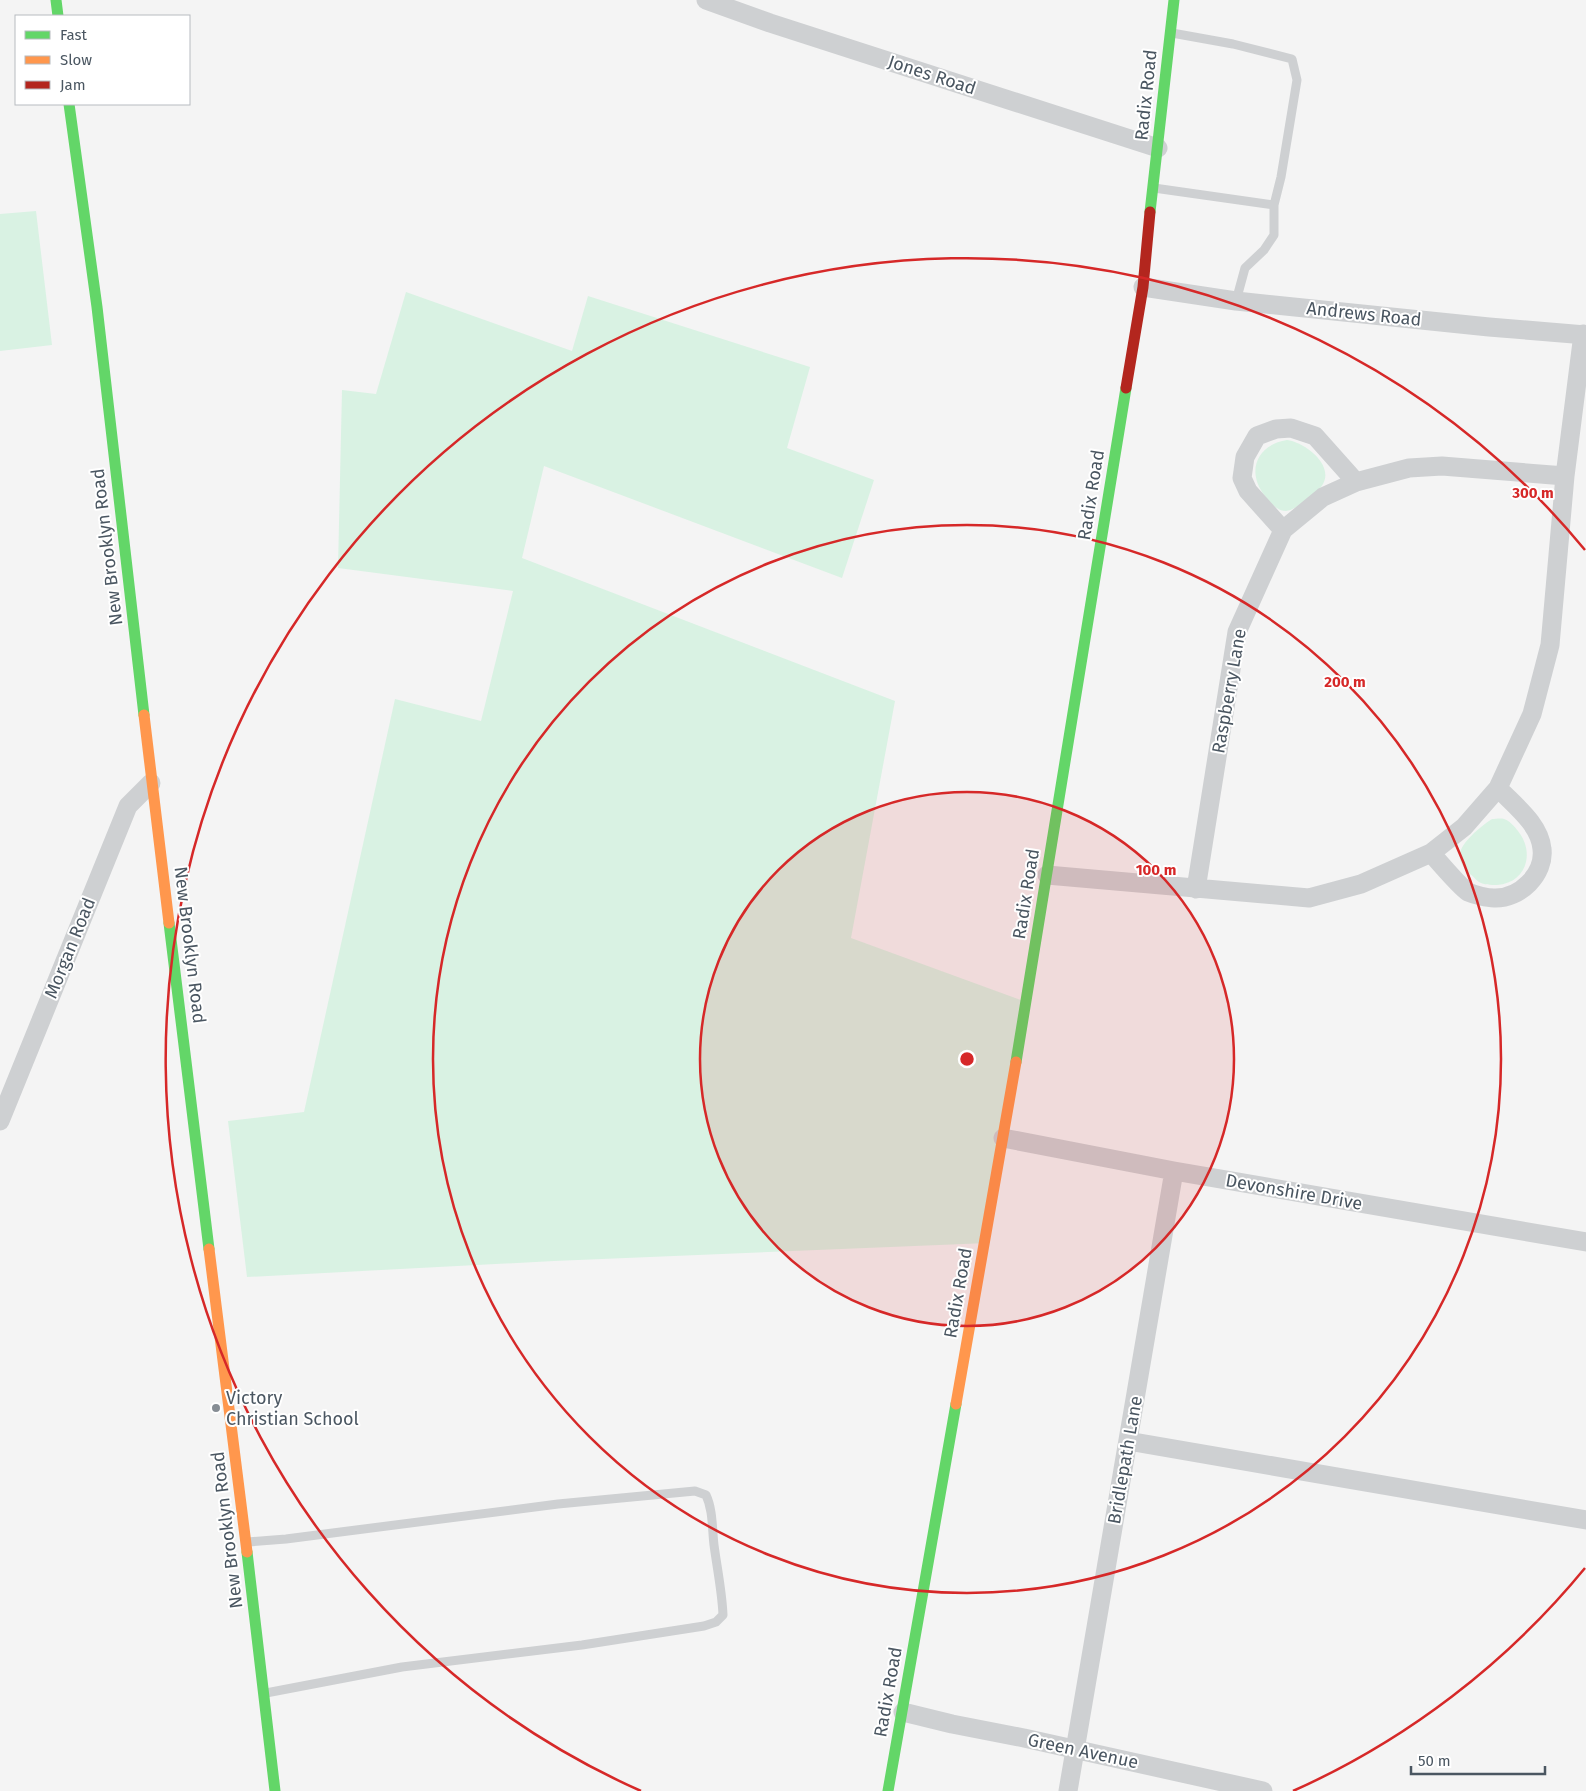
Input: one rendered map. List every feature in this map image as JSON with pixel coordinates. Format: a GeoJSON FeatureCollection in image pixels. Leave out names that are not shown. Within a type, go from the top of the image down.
{"type":"FeatureCollection","features":[{"type":"Feature","properties":{"kind":"street"},"geometry":{"type":"LineString","coordinates":[[56,0],[58,15]]}},
{"type":"Feature","properties":{"kind":"street","name":"Jones Road"},"geometry":{"type":"LineString","coordinates":[[706,0],[779,26],[1158,148]]}},
{"type":"Feature","properties":{"kind":"street","name":"Radix Road"},"geometry":{"type":"LineString","coordinates":[[888,1791],[1003,1138],[1143,287],[1152,187],[1174,0]]}},
{"type":"Feature","properties":{"kind":"street","name":"New Brooklyn Road"},"geometry":{"type":"LineString","coordinates":[[69,105],[131,592],[151,783],[233,1434],[275,1791]]}},
{"type":"Feature","properties":{"kind":"street","name":"Andrews Road"},"geometry":{"type":"LineString","coordinates":[[1143,287],[1236,301],[1489,328],[1584,334]]}},
{"type":"Feature","properties":{"kind":"street"},"geometry":{"type":"LineString","coordinates":[[1047,874],[1310,898],[1361,884],[1431,853],[1464,826],[1498,788],[1532,714],[1550,645],[1565,476],[1584,334]]}},
{"type":"Feature","properties":{"kind":"street"},"geometry":{"type":"LineString","coordinates":[[1284,530],[1248,491],[1242,478],[1245,457],[1257,436],[1276,428],[1291,428],[1315,436],[1356,482]]}},
{"type":"Feature","properties":{"kind":"street","name":"Raspberry Lane"},"geometry":{"type":"LineString","coordinates":[[1196,889],[1237,632],[1284,530],[1323,497],[1356,482],[1409,468],[1442,466],[1565,476]]}},
{"type":"Feature","properties":{"kind":"street","name":"Morgan Road"},"geometry":{"type":"LineString","coordinates":[[0,1120],[128,806],[151,783]]}},
{"type":"Feature","properties":{"kind":"street"},"geometry":{"type":"LineString","coordinates":[[1431,853],[1467,891],[1495,898],[1512,894],[1532,881],[1542,865],[1542,848],[1534,826],[1498,788]]}},
{"type":"Feature","properties":{"kind":"street","name":"Devonshire Drive"},"geometry":{"type":"LineString","coordinates":[[1003,1138],[1174,1171],[1586,1242]]}},
{"type":"Feature","properties":{"kind":"street","name":"Bridlepath Lane"},"geometry":{"type":"LineString","coordinates":[[1068,1791],[1174,1171]]}},
{"type":"Feature","properties":{"kind":"street"},"geometry":{"type":"LineString","coordinates":[[1128,1442],[1586,1520]]}},
{"type":"Feature","properties":{"kind":"street","name":"Green Avenue"},"geometry":{"type":"LineString","coordinates":[[903,1712],[1263,1791]]}},
{"type":"Feature","properties":{"kind":"lane"},"geometry":{"type":"LineString","coordinates":[[1169,33],[1233,44],[1292,59],[1297,80],[1281,178],[1274,205],[1274,235],[1264,250],[1245,268],[1236,301]]}},
{"type":"Feature","properties":{"kind":"lane"},"geometry":{"type":"LineString","coordinates":[[1152,187],[1274,205]]}},
{"type":"Feature","properties":{"kind":"lane"},"geometry":{"type":"LineString","coordinates":[[245,1542],[286,1539],[558,1504],[695,1491],[706,1495],[710,1504],[722,1590],[723,1615],[716,1622],[704,1626],[582,1645],[402,1667],[264,1694]]}},
{"type":"Feature","properties":{"kind":"green space"},"geometry":{"type":"Polygon","coordinates":[[[36,211],[52,345],[0,351],[0,214],[36,211]]]}},
{"type":"Feature","properties":{"kind":"green space"},"geometry":{"type":"Polygon","coordinates":[[[406,292],[572,351],[588,296],[810,367],[787,448],[874,480],[842,578],[544,466],[522,558],[895,701],[851,938],[1029,1003],[988,1243],[554,1261],[247,1277],[228,1121],[304,1112],[395,699],[481,721],[513,591],[338,568],[342,390],[376,394],[406,292]]]}},
{"type":"Feature","properties":{"kind":"green space"},"geometry":{"type":"Polygon","coordinates":[[[1287,440],[1301,445],[1316,455],[1324,469],[1325,476],[1320,489],[1297,507],[1283,511],[1271,504],[1259,487],[1255,469],[1261,454],[1268,447],[1287,440]]]}},
{"type":"Feature","properties":{"kind":"green space"},"geometry":{"type":"Polygon","coordinates":[[[1492,819],[1506,820],[1517,829],[1523,839],[1527,857],[1521,873],[1515,879],[1497,885],[1479,882],[1461,863],[1460,858],[1462,848],[1469,838],[1492,819]]]}},
{"type":"Feature","properties":{"kind":"traffic: fast"},"geometry":{"type":"LineString","coordinates":[[56,0],[58,15]]}},
{"type":"Feature","properties":{"kind":"traffic: fast"},"geometry":{"type":"LineString","coordinates":[[1150,212],[1174,0]]}},
{"type":"Feature","properties":{"kind":"traffic: fast"},"geometry":{"type":"LineString","coordinates":[[69,105],[97,307],[144,715]]}},
{"type":"Feature","properties":{"kind":"traffic: fast"},"geometry":{"type":"LineString","coordinates":[[1016,1062],[1126,388]]}},
{"type":"Feature","properties":{"kind":"traffic: fast"},"geometry":{"type":"LineString","coordinates":[[169,923],[209,1249]]}},
{"type":"Feature","properties":{"kind":"traffic: fast"},"geometry":{"type":"LineString","coordinates":[[888,1791],[956,1404]]}},
{"type":"Feature","properties":{"kind":"traffic: fast"},"geometry":{"type":"LineString","coordinates":[[247,1552],[275,1791]]}},
{"type":"Feature","properties":{"kind":"traffic: slow"},"geometry":{"type":"LineString","coordinates":[[144,715],[169,923]]}},
{"type":"Feature","properties":{"kind":"traffic: slow"},"geometry":{"type":"LineString","coordinates":[[956,1404],[1016,1062]]}},
{"type":"Feature","properties":{"kind":"traffic: slow"},"geometry":{"type":"LineString","coordinates":[[209,1249],[247,1552]]}},
{"type":"Feature","properties":{"kind":"traffic: jam"},"geometry":{"type":"LineString","coordinates":[[1126,388],[1143,287],[1150,212]]}},
{"type":"Feature","properties":{"kind":"place","name":"Victory Christian School"},"geometry":{"type":"Point","coordinates":[216,1408]}}]}
